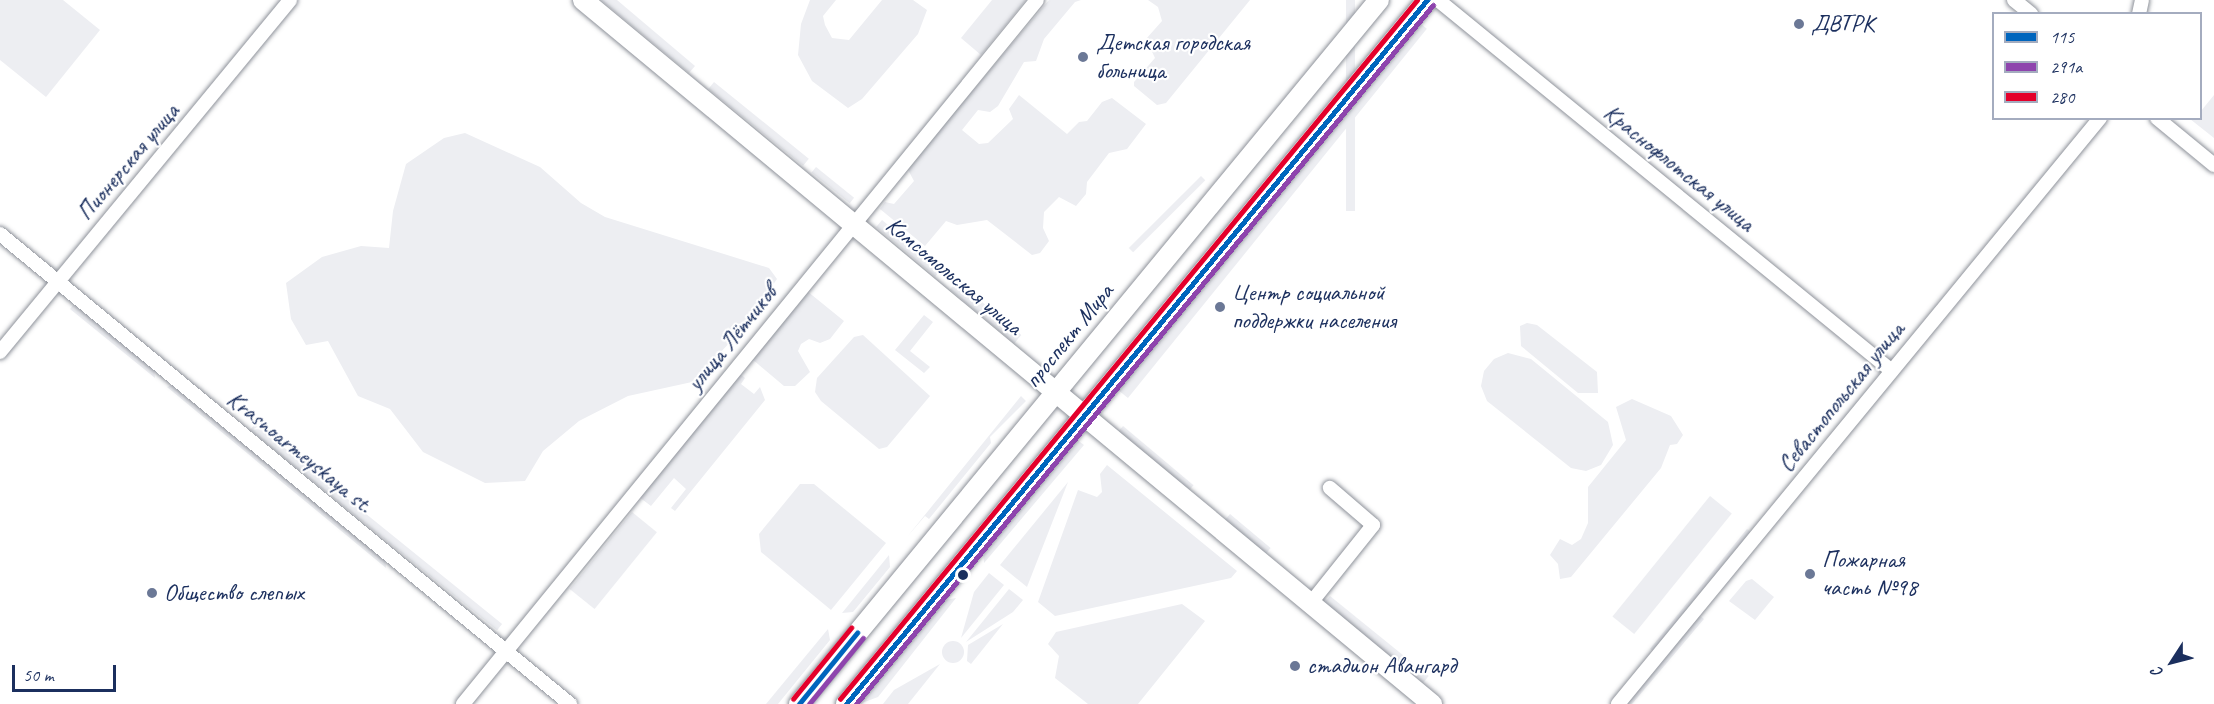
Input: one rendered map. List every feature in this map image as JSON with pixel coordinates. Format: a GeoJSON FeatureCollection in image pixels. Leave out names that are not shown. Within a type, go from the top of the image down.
{"type":"FeatureCollection","features":[{"type":"Feature","properties":{"kind":"main road","name":"Комсомольская улица"},"geometry":{"type":"LineString","coordinates":[[583,0],[1432,704]]}},
{"type":"Feature","properties":{"kind":"main road","name":"проспект Мира"},"geometry":{"type":"LineString","coordinates":[[799,704],[1379,0]]}},
{"type":"Feature","properties":{"kind":"main road"},"geometry":{"type":"LineString","coordinates":[[846,704],[1427,0]]}},
{"type":"Feature","properties":{"kind":"street","name":"Пионерская улица"},"geometry":{"type":"LineString","coordinates":[[0,352],[290,0]]}},
{"type":"Feature","properties":{"kind":"street","name":"улица Лётчиков"},"geometry":{"type":"LineString","coordinates":[[464,704],[1037,0]]}},
{"type":"Feature","properties":{"kind":"street","name":"Краснофлотская улица"},"geometry":{"type":"LineString","coordinates":[[1438,0],[1892,371]]}},
{"type":"Feature","properties":{"kind":"street"},"geometry":{"type":"LineString","coordinates":[[2014,0],[2029,12]]}},
{"type":"Feature","properties":{"kind":"street","name":"Севастопольская улица"},"geometry":{"type":"LineString","coordinates":[[1618,704],[2098,120]]}},
{"type":"Feature","properties":{"kind":"street"},"geometry":{"type":"LineString","coordinates":[[2159,120],[2214,165]]}},
{"type":"Feature","properties":{"kind":"street","name":"Krasnoarmeyskaya st."},"geometry":{"type":"LineString","coordinates":[[0,234],[570,704]]}},
{"type":"Feature","properties":{"kind":"street"},"geometry":{"type":"LineString","coordinates":[[1310,604],[1373,525],[1330,488]]}},
{"type":"Feature","properties":{"kind":"shaded area"},"geometry":{"type":"Polygon","coordinates":[[[0,0],[63,0],[100,30],[46,97],[0,60],[0,0]]]}},
{"type":"Feature","properties":{"kind":"shaded area"},"geometry":{"type":"Polygon","coordinates":[[[601,0],[617,0],[695,66],[689,73],[601,0]]]}},
{"type":"Feature","properties":{"kind":"shaded area"},"geometry":{"type":"Polygon","coordinates":[[[810,0],[836,0],[823,16],[825,25],[832,38],[849,40],[882,0],[913,0],[927,10],[918,34],[862,99],[848,108],[812,81],[798,55],[801,24],[810,0]]]}},
{"type":"Feature","properties":{"kind":"shaded area"},"geometry":{"type":"Polygon","coordinates":[[[992,0],[1026,0],[981,55],[961,38],[992,0]]]}},
{"type":"Feature","properties":{"kind":"shaded area"},"geometry":{"type":"Polygon","coordinates":[[[1049,0],[1081,0],[1075,2],[1044,39],[1036,61],[1024,62],[998,106],[990,112],[978,110],[962,130],[979,144],[988,143],[1013,119],[1009,109],[1019,95],[1067,134],[1079,122],[1087,121],[1102,102],[1112,98],[1146,124],[1127,149],[1109,153],[1087,182],[1086,194],[1076,206],[1059,197],[1044,212],[1043,228],[1049,241],[1040,253],[1032,255],[987,220],[957,225],[946,221],[925,246],[880,209],[885,202],[894,204],[914,181],[907,168],[1049,0]]]}},
{"type":"Feature","properties":{"kind":"shaded area"},"geometry":{"type":"Polygon","coordinates":[[[1148,0],[1250,0],[1166,103],[1157,105],[1134,86],[1134,82],[1155,58],[1146,39],[1162,21],[1158,7],[1148,0]]]}},
{"type":"Feature","properties":{"kind":"shaded area"},"geometry":{"type":"Polygon","coordinates":[[[1346,0],[1355,0],[1355,211],[1346,211],[1346,0]]]}},
{"type":"Feature","properties":{"kind":"shaded area"},"geometry":{"type":"Polygon","coordinates":[[[1416,20],[1427,29],[1128,398],[1117,389],[1416,20]]]}},
{"type":"Feature","properties":{"kind":"shaded area"},"geometry":{"type":"Polygon","coordinates":[[[714,82],[809,159],[803,166],[708,89],[714,82]]]}},
{"type":"Feature","properties":{"kind":"shaded area"},"geometry":{"type":"Polygon","coordinates":[[[2214,95],[2214,138],[2191,120],[2202,120],[2202,110],[2214,95]]]}},
{"type":"Feature","properties":{"kind":"shaded area"},"geometry":{"type":"Polygon","coordinates":[[[465,133],[540,167],[581,203],[605,217],[769,268],[777,279],[738,334],[692,382],[628,396],[579,421],[543,451],[525,481],[485,483],[423,452],[390,409],[358,396],[328,341],[306,345],[291,319],[286,283],[322,257],[361,246],[389,248],[393,211],[406,164],[444,138],[465,133]]]}},
{"type":"Feature","properties":{"kind":"shaded area"},"geometry":{"type":"Polygon","coordinates":[[[816,167],[854,198],[850,203],[812,172],[816,167]]]}},
{"type":"Feature","properties":{"kind":"shaded area"},"geometry":{"type":"Polygon","coordinates":[[[1201,176],[1205,180],[1133,252],[1129,248],[1201,176]]]}},
{"type":"Feature","properties":{"kind":"shaded area"},"geometry":{"type":"Polygon","coordinates":[[[882,220],[941,269],[935,276],[876,227],[882,220]]]}},
{"type":"Feature","properties":{"kind":"shaded area"},"geometry":{"type":"Polygon","coordinates":[[[957,281],[1021,335],[1014,343],[950,289],[957,281]]]}},
{"type":"Feature","properties":{"kind":"shaded area"},"geometry":{"type":"Polygon","coordinates":[[[807,291],[844,321],[830,339],[820,343],[809,339],[801,344],[798,351],[810,372],[795,386],[784,386],[752,359],[807,291]]]}},
{"type":"Feature","properties":{"kind":"shaded area"},"geometry":{"type":"Polygon","coordinates":[[[75,303],[154,369],[155,378],[70,309],[75,303]]]}},
{"type":"Feature","properties":{"kind":"shaded area"},"geometry":{"type":"Polygon","coordinates":[[[924,315],[933,322],[910,351],[930,367],[924,373],[895,350],[924,315]]]}},
{"type":"Feature","properties":{"kind":"shaded area"},"geometry":{"type":"Polygon","coordinates":[[[1527,323],[1537,325],[1597,372],[1598,393],[1578,393],[1521,346],[1520,326],[1527,323]]]}},
{"type":"Feature","properties":{"kind":"shaded area"},"geometry":{"type":"Polygon","coordinates":[[[863,335],[930,396],[887,447],[879,449],[821,401],[815,392],[817,378],[854,337],[863,335]]]}},
{"type":"Feature","properties":{"kind":"shaded area"},"geometry":{"type":"Polygon","coordinates":[[[1508,353],[1531,359],[1608,422],[1613,445],[1601,465],[1586,471],[1571,468],[1487,401],[1481,386],[1484,371],[1494,359],[1508,353]]]}},
{"type":"Feature","properties":{"kind":"shaded area"},"geometry":{"type":"Polygon","coordinates":[[[740,374],[745,378],[741,384],[754,394],[760,387],[765,400],[675,511],[671,508],[686,489],[674,478],[651,506],[639,497],[740,374]]]}},
{"type":"Feature","properties":{"kind":"shaded area"},"geometry":{"type":"Polygon","coordinates":[[[172,385],[385,559],[386,568],[167,387],[172,385]]]}},
{"type":"Feature","properties":{"kind":"shaded area"},"geometry":{"type":"Polygon","coordinates":[[[1021,396],[1026,401],[990,437],[991,443],[929,519],[925,516],[907,537],[1021,396]]]}},
{"type":"Feature","properties":{"kind":"shaded area"},"geometry":{"type":"Polygon","coordinates":[[[1632,399],[1671,416],[1683,435],[1677,444],[1670,445],[1661,468],[1571,577],[1560,579],[1558,564],[1550,555],[1560,539],[1572,545],[1581,539],[1588,523],[1588,487],[1626,440],[1616,407],[1632,399]]]}},
{"type":"Feature","properties":{"kind":"shaded area"},"geometry":{"type":"Polygon","coordinates":[[[255,424],[502,624],[497,630],[250,430],[255,424]]]}},
{"type":"Feature","properties":{"kind":"shaded area"},"geometry":{"type":"Polygon","coordinates":[[[1123,426],[1193,485],[1188,492],[1117,433],[1123,426]]]}},
{"type":"Feature","properties":{"kind":"shaded area"},"geometry":{"type":"Polygon","coordinates":[[[1076,439],[1084,445],[984,563],[983,551],[1076,439]]]}},
{"type":"Feature","properties":{"kind":"shaded area"},"geometry":{"type":"Polygon","coordinates":[[[1107,465],[1237,571],[1231,578],[1055,616],[1038,602],[1078,490],[1097,497],[1102,492],[1100,474],[1107,465]]]}},
{"type":"Feature","properties":{"kind":"shaded area"},"geometry":{"type":"Polygon","coordinates":[[[1068,482],[1027,587],[1000,565],[1068,482]]]}},
{"type":"Feature","properties":{"kind":"shaded area"},"geometry":{"type":"Polygon","coordinates":[[[800,484],[814,484],[886,543],[831,610],[761,552],[759,534],[800,484]]]}},
{"type":"Feature","properties":{"kind":"shaded area"},"geometry":{"type":"Polygon","coordinates":[[[1710,496],[1732,514],[1634,634],[1612,616],[1710,496]]]}},
{"type":"Feature","properties":{"kind":"shaded area"},"geometry":{"type":"Polygon","coordinates":[[[632,512],[657,532],[595,609],[570,589],[632,512]]]}},
{"type":"Feature","properties":{"kind":"shaded area"},"geometry":{"type":"Polygon","coordinates":[[[1230,514],[1271,548],[1264,556],[1224,522],[1230,514]]]}},
{"type":"Feature","properties":{"kind":"shaded area"},"geometry":{"type":"Polygon","coordinates":[[[1747,529],[1752,533],[1655,652],[1650,649],[1747,529]]]}},
{"type":"Feature","properties":{"kind":"shaded area"},"geometry":{"type":"Polygon","coordinates":[[[889,555],[890,567],[853,612],[842,613],[889,555]]]}},
{"type":"Feature","properties":{"kind":"shaded area"},"geometry":{"type":"Polygon","coordinates":[[[989,573],[1004,585],[961,638],[974,592],[989,573]]]}},
{"type":"Feature","properties":{"kind":"shaded area"},"geometry":{"type":"Polygon","coordinates":[[[1752,579],[1774,597],[1755,620],[1729,601],[1746,581],[1752,579]]]}},
{"type":"Feature","properties":{"kind":"shaded area"},"geometry":{"type":"Polygon","coordinates":[[[1009,589],[1023,600],[1013,612],[966,642],[1009,589]]]}},
{"type":"Feature","properties":{"kind":"shaded area"},"geometry":{"type":"Polygon","coordinates":[[[1330,596],[1429,676],[1423,683],[1324,603],[1330,596]]]}},
{"type":"Feature","properties":{"kind":"shaded area"},"geometry":{"type":"Polygon","coordinates":[[[956,598],[878,697],[859,704],[945,600],[956,598]]]}},
{"type":"Feature","properties":{"kind":"shaded area"},"geometry":{"type":"Polygon","coordinates":[[[1182,604],[1205,621],[1138,704],[1088,704],[1055,678],[1059,656],[1048,644],[1056,632],[1182,604]]]}},
{"type":"Feature","properties":{"kind":"shaded area"},"geometry":{"type":"Polygon","coordinates":[[[1696,613],[1704,619],[1632,704],[1621,704],[1696,613]]]}},
{"type":"Feature","properties":{"kind":"shaded area"},"geometry":{"type":"Polygon","coordinates":[[[1003,624],[971,664],[967,661],[968,645],[1003,624]]]}},
{"type":"Feature","properties":{"kind":"shaded area"},"geometry":{"type":"Polygon","coordinates":[[[828,629],[830,640],[778,704],[766,704],[828,629]]]}},
{"type":"Feature","properties":{"kind":"shaded area"},"geometry":{"type":"Polygon","coordinates":[[[949,641],[957,641],[964,648],[964,656],[957,663],[949,663],[942,656],[942,648],[949,641]]]}},
{"type":"Feature","properties":{"kind":"shaded area"},"geometry":{"type":"Polygon","coordinates":[[[940,664],[908,704],[883,704],[894,690],[940,664]]]}},
{"type":"Feature","properties":{"kind":"transit line","name":"280"},"geometry":{"type":"LineString","coordinates":[[840,699],[1417,0]]}},
{"type":"Feature","properties":{"kind":"transit line","name":"115"},"geometry":{"type":"LineString","coordinates":[[846,704],[1427,0]]}},
{"type":"Feature","properties":{"kind":"transit line","name":"291а"},"geometry":{"type":"LineString","coordinates":[[856,704],[1433,5]]}},
{"type":"Feature","properties":{"kind":"transit line","name":"280"},"geometry":{"type":"LineString","coordinates":[[793,699],[851,628]]}},
{"type":"Feature","properties":{"kind":"transit line","name":"115"},"geometry":{"type":"LineString","coordinates":[[799,704],[857,633]]}},
{"type":"Feature","properties":{"kind":"transit line","name":"291а"},"geometry":{"type":"LineString","coordinates":[[809,704],[863,638]]}},
{"type":"Feature","properties":{"kind":"place","name":"ДВТРК"},"geometry":{"type":"Point","coordinates":[1799,24]}},
{"type":"Feature","properties":{"kind":"place","name":"Детская городская больница"},"geometry":{"type":"Point","coordinates":[1083,57]}},
{"type":"Feature","properties":{"kind":"place","name":"Центр социальной поддержки населения"},"geometry":{"type":"Point","coordinates":[1220,307]}},
{"type":"Feature","properties":{"kind":"place","name":"Пожарная часть №98"},"geometry":{"type":"Point","coordinates":[1810,574]}},
{"type":"Feature","properties":{"kind":"place","name":"Общество слепых"},"geometry":{"type":"Point","coordinates":[152,593]}},
{"type":"Feature","properties":{"kind":"place","name":"стадион Авангард"},"geometry":{"type":"Point","coordinates":[1295,666]}}]}
